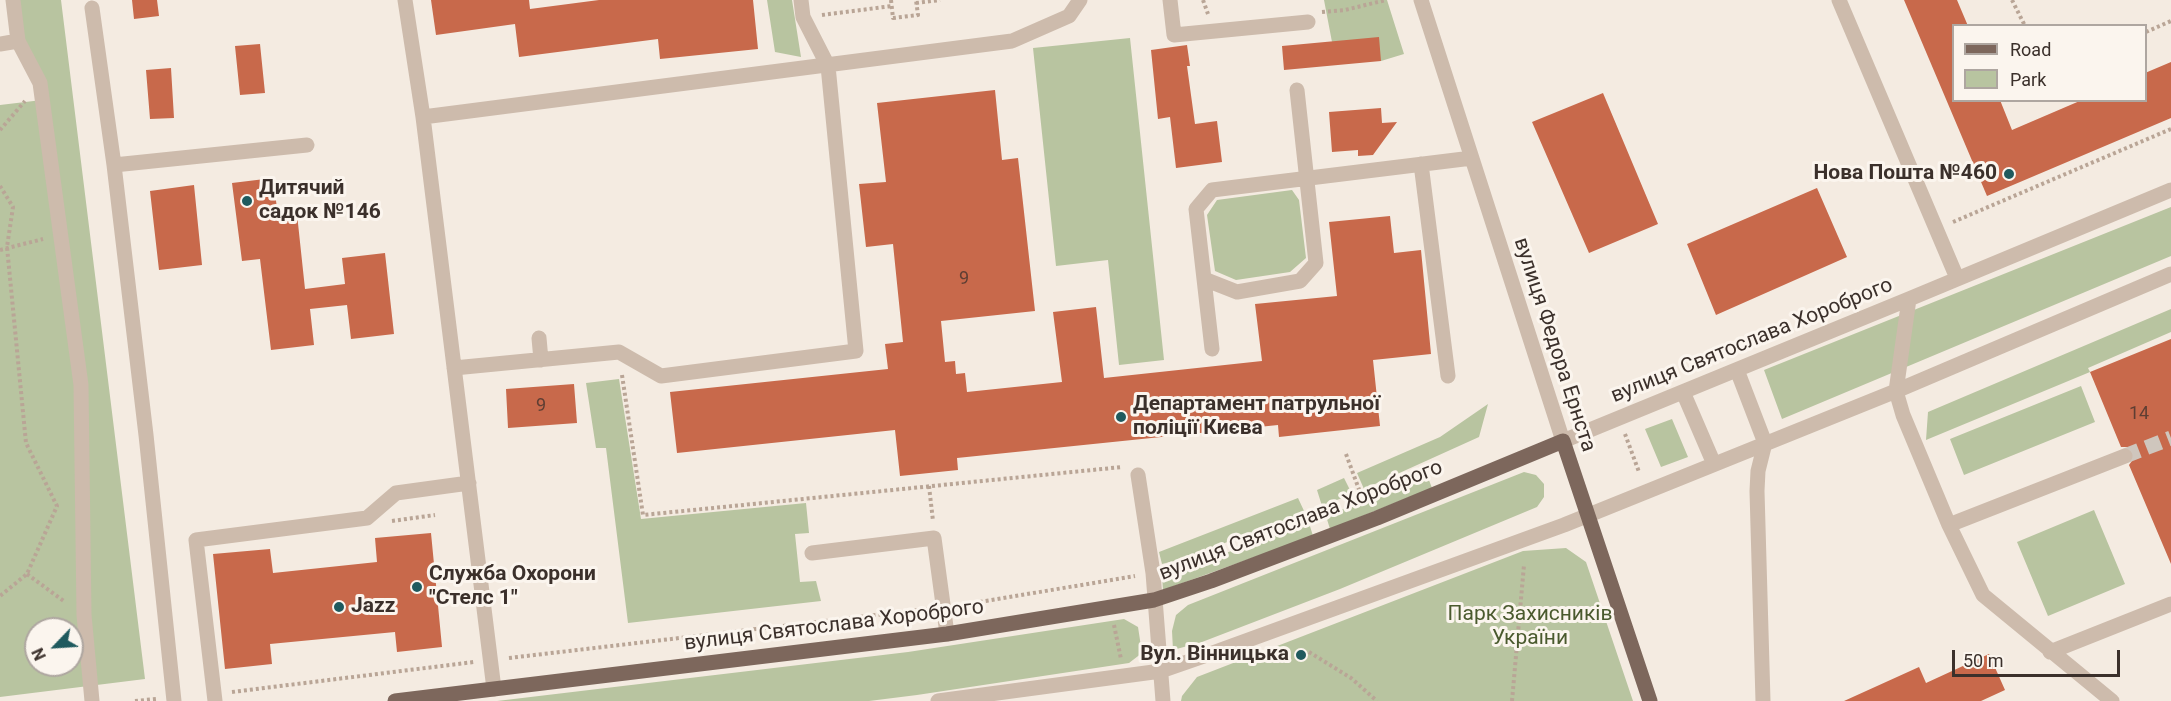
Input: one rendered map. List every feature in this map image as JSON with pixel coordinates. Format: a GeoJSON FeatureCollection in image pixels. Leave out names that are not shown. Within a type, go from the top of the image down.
{"type":"FeatureCollection","features":[{"type":"Feature","properties":{"kind":"main road","name":"вулиця Федора Ернста"},"geometry":{"type":"LineString","coordinates":[[1563,441],[1650,701]]}},
{"type":"Feature","properties":{"kind":"main road","name":"вулиця Святослава Хороброго"},"geometry":{"type":"LineString","coordinates":[[395,701],[947,634],[1154,600],[1211,581],[1377,518],[1563,441]]}},
{"type":"Feature","properties":{"kind":"street"},"geometry":{"type":"LineString","coordinates":[[13,0],[18,41],[40,83],[81,385],[84,615],[92,701]]}},
{"type":"Feature","properties":{"kind":"street"},"geometry":{"type":"LineString","coordinates":[[405,0],[423,117],[494,689]]}},
{"type":"Feature","properties":{"kind":"street"},"geometry":{"type":"LineString","coordinates":[[454,368],[619,352],[661,376],[856,351],[828,66],[803,17],[801,0]]}},
{"type":"Feature","properties":{"kind":"street"},"geometry":{"type":"LineString","coordinates":[[423,117],[1012,41],[1069,16],[1080,0]]}},
{"type":"Feature","properties":{"kind":"street"},"geometry":{"type":"LineString","coordinates":[[1170,0],[1174,35],[1308,22]]}},
{"type":"Feature","properties":{"kind":"street","name":"вулиця Федора Ернста"},"geometry":{"type":"LineString","coordinates":[[1421,0],[1563,441]]}},
{"type":"Feature","properties":{"kind":"street"},"geometry":{"type":"LineString","coordinates":[[1839,0],[1956,278]]}},
{"type":"Feature","properties":{"kind":"street"},"geometry":{"type":"LineString","coordinates":[[92,8],[114,165],[174,699]]}},
{"type":"Feature","properties":{"kind":"street"},"geometry":{"type":"LineString","coordinates":[[0,44],[18,41]]}},
{"type":"Feature","properties":{"kind":"street"},"geometry":{"type":"LineString","coordinates":[[1204,279],[1237,292],[1300,281],[1316,263],[1297,90]]}},
{"type":"Feature","properties":{"kind":"street"},"geometry":{"type":"LineString","coordinates":[[114,165],[307,145]]}},
{"type":"Feature","properties":{"kind":"street"},"geometry":{"type":"LineString","coordinates":[[1212,349],[1196,209],[1212,190],[1472,158]]}},
{"type":"Feature","properties":{"kind":"street"},"geometry":{"type":"LineString","coordinates":[[1421,164],[1448,376]]}},
{"type":"Feature","properties":{"kind":"street","name":"вулиця Святослава Хороброго"},"geometry":{"type":"LineString","coordinates":[[1563,441],[2171,190]]}},
{"type":"Feature","properties":{"kind":"street"},"geometry":{"type":"LineString","coordinates":[[938,701],[1161,671],[1553,529],[1896,391],[2171,274]]}},
{"type":"Feature","properties":{"kind":"street"},"geometry":{"type":"LineString","coordinates":[[1910,299],[1896,391],[1903,415],[1949,525],[1983,595],[2112,701]]}},
{"type":"Feature","properties":{"kind":"street"},"geometry":{"type":"LineString","coordinates":[[539,338],[541,360]]}},
{"type":"Feature","properties":{"kind":"street"},"geometry":{"type":"LineString","coordinates":[[1737,370],[1765,443],[1758,471],[1757,491],[1763,701]]}},
{"type":"Feature","properties":{"kind":"street"},"geometry":{"type":"LineString","coordinates":[[1683,392],[1714,464]]}},
{"type":"Feature","properties":{"kind":"street"},"geometry":{"type":"LineString","coordinates":[[1949,525],[2125,456]]}},
{"type":"Feature","properties":{"kind":"street"},"geometry":{"type":"LineString","coordinates":[[1138,475],[1153,573],[1163,701]]}},
{"type":"Feature","properties":{"kind":"street"},"geometry":{"type":"LineString","coordinates":[[215,697],[196,540],[367,518],[396,493],[469,483]]}},
{"type":"Feature","properties":{"kind":"street"},"geometry":{"type":"LineString","coordinates":[[812,553],[934,538],[947,634]]}},
{"type":"Feature","properties":{"kind":"street"},"geometry":{"type":"LineString","coordinates":[[2050,652],[2171,604]]}},
{"type":"Feature","properties":{"kind":"path"},"geometry":{"type":"LineString","coordinates":[[891,0],[893,18],[918,15],[916,2],[940,0]]}},
{"type":"Feature","properties":{"kind":"path"},"geometry":{"type":"LineString","coordinates":[[2012,0],[2024,24]]}},
{"type":"Feature","properties":{"kind":"path"},"geometry":{"type":"LineString","coordinates":[[803,17],[892,6]]}},
{"type":"Feature","properties":{"kind":"path"},"geometry":{"type":"LineString","coordinates":[[2147,31],[2171,21]]}},
{"type":"Feature","properties":{"kind":"path"},"geometry":{"type":"LineString","coordinates":[[0,130],[40,83]]}},
{"type":"Feature","properties":{"kind":"path"},"geometry":{"type":"LineString","coordinates":[[1936,229],[2171,129]]}},
{"type":"Feature","properties":{"kind":"path"},"geometry":{"type":"LineString","coordinates":[[0,186],[13,207],[6,247],[26,443],[57,506],[27,574],[0,596]]}},
{"type":"Feature","properties":{"kind":"path"},"geometry":{"type":"LineString","coordinates":[[0,250],[61,235]]}},
{"type":"Feature","properties":{"kind":"path"},"geometry":{"type":"LineString","coordinates":[[619,352],[643,515],[1134,466],[1138,475]]}},
{"type":"Feature","properties":{"kind":"path"},"geometry":{"type":"LineString","coordinates":[[1625,434],[1639,472]]}},
{"type":"Feature","properties":{"kind":"path"},"geometry":{"type":"LineString","coordinates":[[1346,454],[1361,495]]}},
{"type":"Feature","properties":{"kind":"path"},"geometry":{"type":"LineString","coordinates":[[929,486],[934,538]]}},
{"type":"Feature","properties":{"kind":"path"},"geometry":{"type":"LineString","coordinates":[[390,522],[435,515]]}},
{"type":"Feature","properties":{"kind":"path"},"geometry":{"type":"LineString","coordinates":[[1512,701],[1524,565]]}},
{"type":"Feature","properties":{"kind":"path"},"geometry":{"type":"LineString","coordinates":[[215,697],[491,660],[944,608],[1153,573]]}},
{"type":"Feature","properties":{"kind":"path"},"geometry":{"type":"LineString","coordinates":[[27,574],[84,615]]}},
{"type":"Feature","properties":{"kind":"path"},"geometry":{"type":"LineString","coordinates":[[1105,581],[1125,675]]}},
{"type":"Feature","properties":{"kind":"path"},"geometry":{"type":"LineString","coordinates":[[1310,652],[1351,678],[1377,701]]}},
{"type":"Feature","properties":{"kind":"path"},"geometry":{"type":"LineString","coordinates":[[135,701],[174,699]]}},
{"type":"Feature","properties":{"kind":"green space"},"geometry":{"type":"Polygon","coordinates":[[[13,0],[61,0],[145,679],[0,697],[0,105],[42,100],[18,41],[13,0]]]}},
{"type":"Feature","properties":{"kind":"green space"},"geometry":{"type":"Polygon","coordinates":[[[767,0],[792,0],[801,57],[775,52],[767,0]]]}},
{"type":"Feature","properties":{"kind":"green space"},"geometry":{"type":"Polygon","coordinates":[[[1324,0],[1387,0],[1404,54],[1381,61],[1332,42],[1324,0]]]}},
{"type":"Feature","properties":{"kind":"green space"},"geometry":{"type":"Polygon","coordinates":[[[1130,38],[1164,360],[1119,365],[1108,260],[1056,266],[1033,48],[1130,38]]]}},
{"type":"Feature","properties":{"kind":"green space"},"geometry":{"type":"Polygon","coordinates":[[[1292,190],[1299,200],[1306,258],[1290,272],[1236,280],[1215,271],[1207,215],[1217,200],[1292,190]]]}},
{"type":"Feature","properties":{"kind":"green space"},"geometry":{"type":"Polygon","coordinates":[[[2171,207],[2171,256],[1782,419],[1764,370],[2171,207]]]}},
{"type":"Feature","properties":{"kind":"green space"},"geometry":{"type":"Polygon","coordinates":[[[2171,309],[2171,332],[2088,368],[2090,372],[1926,440],[1928,412],[2171,309]]]}},
{"type":"Feature","properties":{"kind":"green space"},"geometry":{"type":"Polygon","coordinates":[[[619,379],[641,519],[806,503],[809,533],[795,534],[800,582],[816,581],[821,601],[628,623],[606,448],[596,448],[586,383],[619,379]]]}},
{"type":"Feature","properties":{"kind":"green space"},"geometry":{"type":"Polygon","coordinates":[[[2081,386],[2095,422],[1964,475],[1950,439],[2081,386]]]}},
{"type":"Feature","properties":{"kind":"green space"},"geometry":{"type":"Polygon","coordinates":[[[1488,404],[1479,437],[1364,489],[1357,473],[1440,437],[1488,404]]]}},
{"type":"Feature","properties":{"kind":"green space"},"geometry":{"type":"Polygon","coordinates":[[[1672,419],[1688,457],[1661,467],[1645,429],[1672,419]]]}},
{"type":"Feature","properties":{"kind":"green space"},"geometry":{"type":"Polygon","coordinates":[[[1524,472],[1536,475],[1544,484],[1544,497],[1537,507],[1340,589],[1202,642],[1173,650],[1172,631],[1176,615],[1188,605],[1524,472]]]}},
{"type":"Feature","properties":{"kind":"green space"},"geometry":{"type":"Polygon","coordinates":[[[1427,475],[1432,488],[1330,529],[1326,516],[1427,475]]]}},
{"type":"Feature","properties":{"kind":"green space"},"geometry":{"type":"Polygon","coordinates":[[[1344,478],[1352,494],[1322,506],[1317,490],[1344,478]]]}},
{"type":"Feature","properties":{"kind":"green space"},"geometry":{"type":"Polygon","coordinates":[[[1298,498],[1305,513],[1182,559],[1162,564],[1159,552],[1298,498]]]}},
{"type":"Feature","properties":{"kind":"green space"},"geometry":{"type":"Polygon","coordinates":[[[2094,510],[2125,584],[2048,616],[2017,542],[2094,510]]]}},
{"type":"Feature","properties":{"kind":"green space"},"geometry":{"type":"Polygon","coordinates":[[[1309,523],[1313,536],[1163,590],[1162,576],[1309,523]]]}},
{"type":"Feature","properties":{"kind":"green space","name":"Парк Захисників України"},"geometry":{"type":"Polygon","coordinates":[[[1566,548],[1586,562],[1633,701],[1181,701],[1182,696],[1197,677],[1523,551],[1566,548]]]}},
{"type":"Feature","properties":{"kind":"green space"},"geometry":{"type":"Polygon","coordinates":[[[1124,619],[1138,627],[1142,653],[1129,663],[917,695],[869,701],[497,701],[908,652],[1124,619]]]}},
{"type":"Feature","properties":{"kind":"building"},"geometry":{"type":"Polygon","coordinates":[[[132,0],[157,0],[159,16],[134,19],[132,0]]]}},
{"type":"Feature","properties":{"kind":"building"},"geometry":{"type":"Polygon","coordinates":[[[431,0],[529,0],[530,9],[599,0],[753,0],[758,49],[660,59],[658,39],[519,57],[515,24],[436,35],[431,0]]]}},
{"type":"Feature","properties":{"kind":"building"},"geometry":{"type":"Polygon","coordinates":[[[1904,0],[1957,0],[1967,24],[1952,24],[1952,102],[2001,102],[2012,130],[2077,102],[2147,102],[2147,72],[2171,62],[2171,118],[1987,196],[1904,0]]]}},
{"type":"Feature","properties":{"kind":"building"},"geometry":{"type":"Polygon","coordinates":[[[1379,37],[1381,61],[1284,70],[1282,46],[1379,37]]]}},
{"type":"Feature","properties":{"kind":"building"},"geometry":{"type":"Polygon","coordinates":[[[260,44],[265,93],[240,95],[235,46],[260,44]]]}},
{"type":"Feature","properties":{"kind":"building"},"geometry":{"type":"Polygon","coordinates":[[[1187,45],[1190,66],[1187,66],[1195,124],[1217,121],[1222,162],[1176,168],[1170,117],[1158,119],[1151,50],[1187,45]]]}},
{"type":"Feature","properties":{"kind":"building"},"geometry":{"type":"Polygon","coordinates":[[[171,68],[174,118],[150,119],[146,70],[171,68]]]}},
{"type":"Feature","properties":{"kind":"building"},"geometry":{"type":"Polygon","coordinates":[[[995,90],[1002,160],[1018,158],[1035,311],[941,321],[945,362],[955,361],[956,374],[965,373],[967,392],[1062,382],[1053,312],[1096,307],[1104,378],[1262,361],[1255,304],[1337,296],[1329,222],[1390,216],[1394,253],[1421,250],[1431,354],[1373,360],[1380,426],[1279,437],[1278,425],[957,458],[958,470],[900,476],[895,430],[677,453],[670,392],[888,369],[885,344],[903,342],[893,244],[866,247],[859,184],[886,182],[877,103],[995,90]]]}},
{"type":"Feature","properties":{"kind":"building"},"geometry":{"type":"Polygon","coordinates":[[[1603,93],[1658,224],[1589,253],[1532,122],[1603,93]]]}},
{"type":"Feature","properties":{"kind":"building"},"geometry":{"type":"Polygon","coordinates":[[[1381,108],[1382,123],[1397,122],[1373,155],[1358,156],[1358,150],[1332,152],[1329,112],[1381,108]]]}},
{"type":"Feature","properties":{"kind":"building"},"geometry":{"type":"Polygon","coordinates":[[[273,178],[278,216],[297,214],[305,289],[345,284],[342,258],[385,253],[394,334],[351,339],[347,305],[310,309],[314,345],[271,350],[260,259],[242,261],[232,183],[273,178]]]}},
{"type":"Feature","properties":{"kind":"building"},"geometry":{"type":"Polygon","coordinates":[[[194,185],[202,265],[159,270],[150,191],[194,185]]]}},
{"type":"Feature","properties":{"kind":"building"},"geometry":{"type":"Polygon","coordinates":[[[1817,188],[1847,257],[1716,315],[1687,244],[1817,188]]]}},
{"type":"Feature","properties":{"kind":"building"},"geometry":{"type":"Polygon","coordinates":[[[2171,339],[2171,564],[2129,465],[2134,458],[2134,452],[2127,447],[2121,447],[2090,372],[2171,339]]]}},
{"type":"Feature","properties":{"kind":"building"},"geometry":{"type":"Polygon","coordinates":[[[574,384],[577,423],[508,428],[506,389],[574,384]]]}},
{"type":"Feature","properties":{"kind":"building"},"geometry":{"type":"Polygon","coordinates":[[[431,533],[442,647],[397,652],[395,632],[270,644],[272,664],[225,669],[213,554],[270,549],[273,573],[377,562],[375,538],[431,533]]]}},
{"type":"Feature","properties":{"kind":"building"},"geometry":{"type":"Polygon","coordinates":[[[1989,654],[2005,690],[1981,701],[1844,701],[1919,667],[1926,683],[1989,654]]]}},
{"type":"Feature","properties":{"kind":"tunnel"},"geometry":{"type":"LineString","coordinates":[[2125,456],[2171,438]]}},
{"type":"Feature","properties":{"kind":"place","name":"Нова Пошта №460"},"geometry":{"type":"Point","coordinates":[2009,174]}},
{"type":"Feature","properties":{"kind":"place","name":"Дитячий садок №146"},"geometry":{"type":"Point","coordinates":[247,201]}},
{"type":"Feature","properties":{"kind":"place","name":"Департамент патрульної поліції Києва"},"geometry":{"type":"Point","coordinates":[1121,417]}},
{"type":"Feature","properties":{"kind":"place","name":"Служба Охорони \"Стелс 1\""},"geometry":{"type":"Point","coordinates":[417,587]}},
{"type":"Feature","properties":{"kind":"place","name":"Jazz"},"geometry":{"type":"Point","coordinates":[339,607]}},
{"type":"Feature","properties":{"kind":"place","name":"Вул. Вінницька"},"geometry":{"type":"Point","coordinates":[1301,655]}}]}
